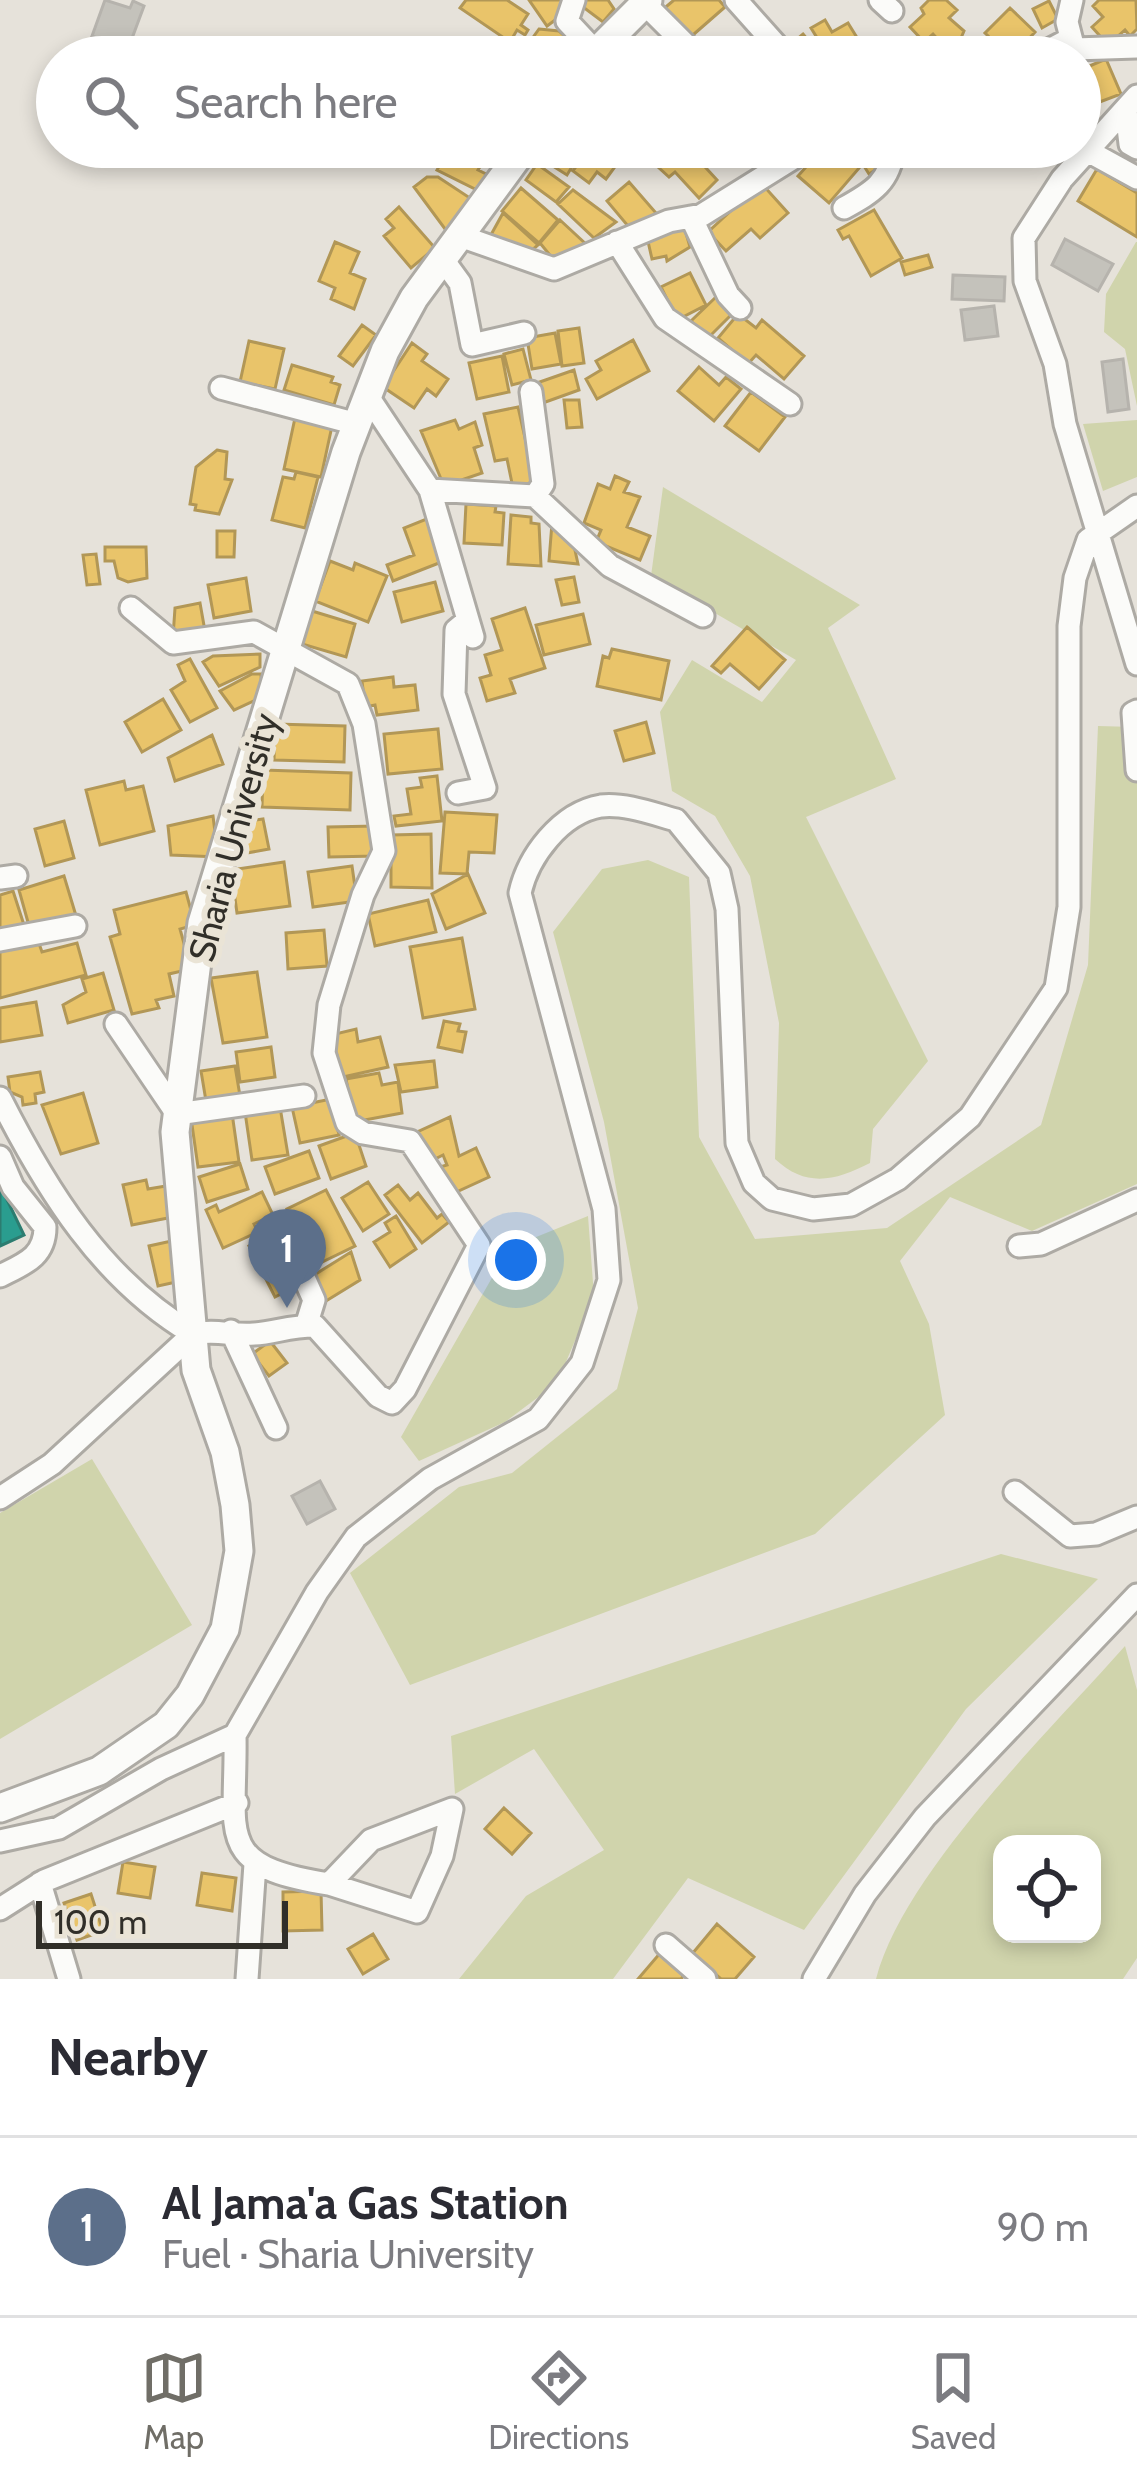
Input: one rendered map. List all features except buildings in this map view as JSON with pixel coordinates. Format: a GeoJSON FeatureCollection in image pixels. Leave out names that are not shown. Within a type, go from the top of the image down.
{"type":"FeatureCollection","features":[{"type":"Feature","properties":{"kind":"main road"},"geometry":{"type":"LineString","coordinates":[[612,36],[646,2]]}},
{"type":"Feature","properties":{"kind":"main road","name":"Sharia University"},"geometry":{"type":"LineString","coordinates":[[193,1334],[177,1114],[202,923],[284,648],[367,395],[414,298],[511,168]]}},
{"type":"Feature","properties":{"kind":"main road"},"geometry":{"type":"LineString","coordinates":[[0,1808],[99,1771],[166,1725],[190,1695],[225,1629],[239,1551],[235,1505],[225,1452],[196,1370],[193,1334]]}},
{"type":"Feature","properties":{"kind":"main road"},"geometry":{"type":"LineString","coordinates":[[0,1820],[107,1784],[165,1748],[197,1716],[227,1665],[245,1609],[252,1554],[247,1486],[193,1334]]}},
{"type":"Feature","properties":{"kind":"street"},"geometry":{"type":"LineString","coordinates":[[574,0],[567,21],[579,36]]}},
{"type":"Feature","properties":{"kind":"street"},"geometry":{"type":"LineString","coordinates":[[736,0],[768,36]]}},
{"type":"Feature","properties":{"kind":"street"},"geometry":{"type":"LineString","coordinates":[[1070,36],[1072,0]]}},
{"type":"Feature","properties":{"kind":"street"},"geometry":{"type":"LineString","coordinates":[[646,2],[678,36]]}},
{"type":"Feature","properties":{"kind":"street"},"geometry":{"type":"LineString","coordinates":[[1101,50],[1137,46]]}},
{"type":"Feature","properties":{"kind":"street"},"geometry":{"type":"LineString","coordinates":[[1131,103],[1130,144],[1137,148]]}},
{"type":"Feature","properties":{"kind":"street"},"geometry":{"type":"LineString","coordinates":[[1101,134],[1131,103]]}},
{"type":"Feature","properties":{"kind":"street"},"geometry":{"type":"LineString","coordinates":[[1101,158],[1137,178]]}},
{"type":"Feature","properties":{"kind":"street"},"geometry":{"type":"LineString","coordinates":[[463,237],[554,269],[691,217],[775,168]]}},
{"type":"Feature","properties":{"kind":"street"},"geometry":{"type":"LineString","coordinates":[[844,208],[877,190],[891,168]]}},
{"type":"Feature","properties":{"kind":"street"},"geometry":{"type":"LineString","coordinates":[[1073,168],[1024,238],[1025,281],[1055,364],[1065,424],[1137,664]]}},
{"type":"Feature","properties":{"kind":"street"},"geometry":{"type":"LineString","coordinates":[[691,217],[740,308]]}},
{"type":"Feature","properties":{"kind":"street"},"geometry":{"type":"LineString","coordinates":[[616,242],[665,318],[790,404]]}},
{"type":"Feature","properties":{"kind":"street"},"geometry":{"type":"LineString","coordinates":[[444,261],[460,283],[472,345],[524,333]]}},
{"type":"Feature","properties":{"kind":"street"},"geometry":{"type":"LineString","coordinates":[[221,388],[357,424]]}},
{"type":"Feature","properties":{"kind":"street"},"geometry":{"type":"LineString","coordinates":[[531,392],[543,484],[535,496]]}},
{"type":"Feature","properties":{"kind":"street"},"geometry":{"type":"LineString","coordinates":[[367,395],[430,490],[471,628],[456,630],[454,694],[485,788],[458,793]]}},
{"type":"Feature","properties":{"kind":"street"},"geometry":{"type":"LineString","coordinates":[[430,490],[535,496],[610,566],[703,616]]}},
{"type":"Feature","properties":{"kind":"street"},"geometry":{"type":"LineString","coordinates":[[1095,521],[1137,506]]}},
{"type":"Feature","properties":{"kind":"street"},"geometry":{"type":"LineString","coordinates":[[329,1884],[370,1840],[452,1809],[442,1856],[417,1912],[255,1864],[243,1856],[236,1839],[235,1735],[317,1592],[356,1537],[430,1479],[538,1419],[562,1394],[597,1330],[609,1280],[604,1209],[520,893],[526,867],[543,844],[600,806],[676,820],[719,873],[727,909],[737,1143],[754,1183],[772,1199],[814,1209],[851,1205],[898,1179],[970,1117],[1056,988],[1069,907],[1069,626],[1075,578],[1095,521]]}},
{"type":"Feature","properties":{"kind":"street"},"geometry":{"type":"LineString","coordinates":[[0,1498],[52,1464],[193,1334],[231,1330],[256,1335],[282,1325],[315,1326],[378,1396],[392,1403],[413,1373],[479,1246],[410,1141],[363,1132],[347,1123],[325,1053],[329,1005],[363,895],[384,851],[364,724],[349,684],[254,632],[173,644],[130,608]]}},
{"type":"Feature","properties":{"kind":"street"},"geometry":{"type":"LineString","coordinates":[[1137,711],[1132,712],[1137,770]]}},
{"type":"Feature","properties":{"kind":"street"},"geometry":{"type":"LineString","coordinates":[[0,940],[75,926]]}},
{"type":"Feature","properties":{"kind":"street"},"geometry":{"type":"LineString","coordinates":[[116,1024],[177,1114],[304,1096]]}},
{"type":"Feature","properties":{"kind":"street"},"geometry":{"type":"LineString","coordinates":[[0,1098],[33,1164],[113,1276],[193,1334]]}},
{"type":"Feature","properties":{"kind":"street"},"geometry":{"type":"LineString","coordinates":[[0,1157],[13,1187],[46,1236],[31,1262],[0,1276]]}},
{"type":"Feature","properties":{"kind":"street"},"geometry":{"type":"LineString","coordinates":[[1019,1246],[1041,1244],[1137,1199]]}},
{"type":"Feature","properties":{"kind":"street"},"geometry":{"type":"LineString","coordinates":[[281,1226],[314,1300],[306,1326]]}},
{"type":"Feature","properties":{"kind":"street"},"geometry":{"type":"LineString","coordinates":[[231,1330],[235,1351],[276,1428]]}},
{"type":"Feature","properties":{"kind":"street"},"geometry":{"type":"LineString","coordinates":[[1015,1492],[1070,1536],[1096,1534],[1137,1517]]}},
{"type":"Feature","properties":{"kind":"street"},"geometry":{"type":"LineString","coordinates":[[814,1979],[854,1910],[926,1817],[1137,1595]]}},
{"type":"Feature","properties":{"kind":"street"},"geometry":{"type":"LineString","coordinates":[[0,1841],[59,1828],[161,1768],[235,1735]]}},
{"type":"Feature","properties":{"kind":"street"},"geometry":{"type":"LineString","coordinates":[[0,1909],[40,1883],[236,1803]]}},
{"type":"Feature","properties":{"kind":"street"},"geometry":{"type":"LineString","coordinates":[[247,1979],[255,1864]]}},
{"type":"Feature","properties":{"kind":"street"},"geometry":{"type":"LineString","coordinates":[[40,1883],[70,1979]]}},
{"type":"Feature","properties":{"kind":"street"},"geometry":{"type":"LineString","coordinates":[[666,1945],[704,1979]]}},
{"type":"Feature","properties":{"kind":"green space"},"geometry":{"type":"Polygon","coordinates":[[[1137,242],[1137,406],[1125,349],[1104,332],[1106,294],[1137,242]]]}},
{"type":"Feature","properties":{"kind":"green space"},"geometry":{"type":"Polygon","coordinates":[[[1137,420],[1137,477],[1103,491],[1083,424],[1137,420]]]}},
{"type":"Feature","properties":{"kind":"green space"},"geometry":{"type":"Polygon","coordinates":[[[663,487],[860,605],[828,628],[896,779],[806,817],[928,1061],[873,1129],[870,1163],[845,1174],[809,1178],[775,1159],[779,1023],[750,876],[715,816],[672,791],[660,712],[692,660],[762,702],[796,660],[651,576],[663,487]]]}},
{"type":"Feature","properties":{"kind":"green space"},"geometry":{"type":"Polygon","coordinates":[[[1098,726],[1134,727],[1137,734],[1137,1184],[1032,1231],[950,1197],[900,1261],[929,1324],[945,1415],[815,1534],[410,1685],[350,1573],[459,1487],[512,1473],[617,1389],[638,1308],[604,1122],[553,932],[602,869],[648,860],[689,877],[699,1137],[755,1239],[887,1228],[1041,1125],[1088,965],[1098,726]]]}},
{"type":"Feature","properties":{"kind":"green space"},"geometry":{"type":"Polygon","coordinates":[[[588,1216],[594,1296],[557,1383],[505,1422],[419,1461],[401,1437],[509,1248],[588,1216]]]}},
{"type":"Feature","properties":{"kind":"green space"},"geometry":{"type":"Polygon","coordinates":[[[92,1459],[192,1625],[0,1739],[0,1513],[92,1459]]]}},
{"type":"Feature","properties":{"kind":"green space"},"geometry":{"type":"Polygon","coordinates":[[[1001,1554],[1098,1579],[966,1709],[804,1930],[688,1878],[613,1979],[459,1979],[526,1896],[604,1850],[534,1749],[455,1794],[451,1736],[1001,1554]]]}},
{"type":"Feature","properties":{"kind":"green space"},"geometry":{"type":"Polygon","coordinates":[[[1125,1646],[1137,1690],[1137,1958],[1123,1979],[876,1979],[916,1894],[1021,1761],[1125,1646]]]}},
{"type":"Feature","properties":{"kind":"place","name":"Al Jama'a Gas Station"},"geometry":{"type":"Point","coordinates":[287,1308]}}]}
